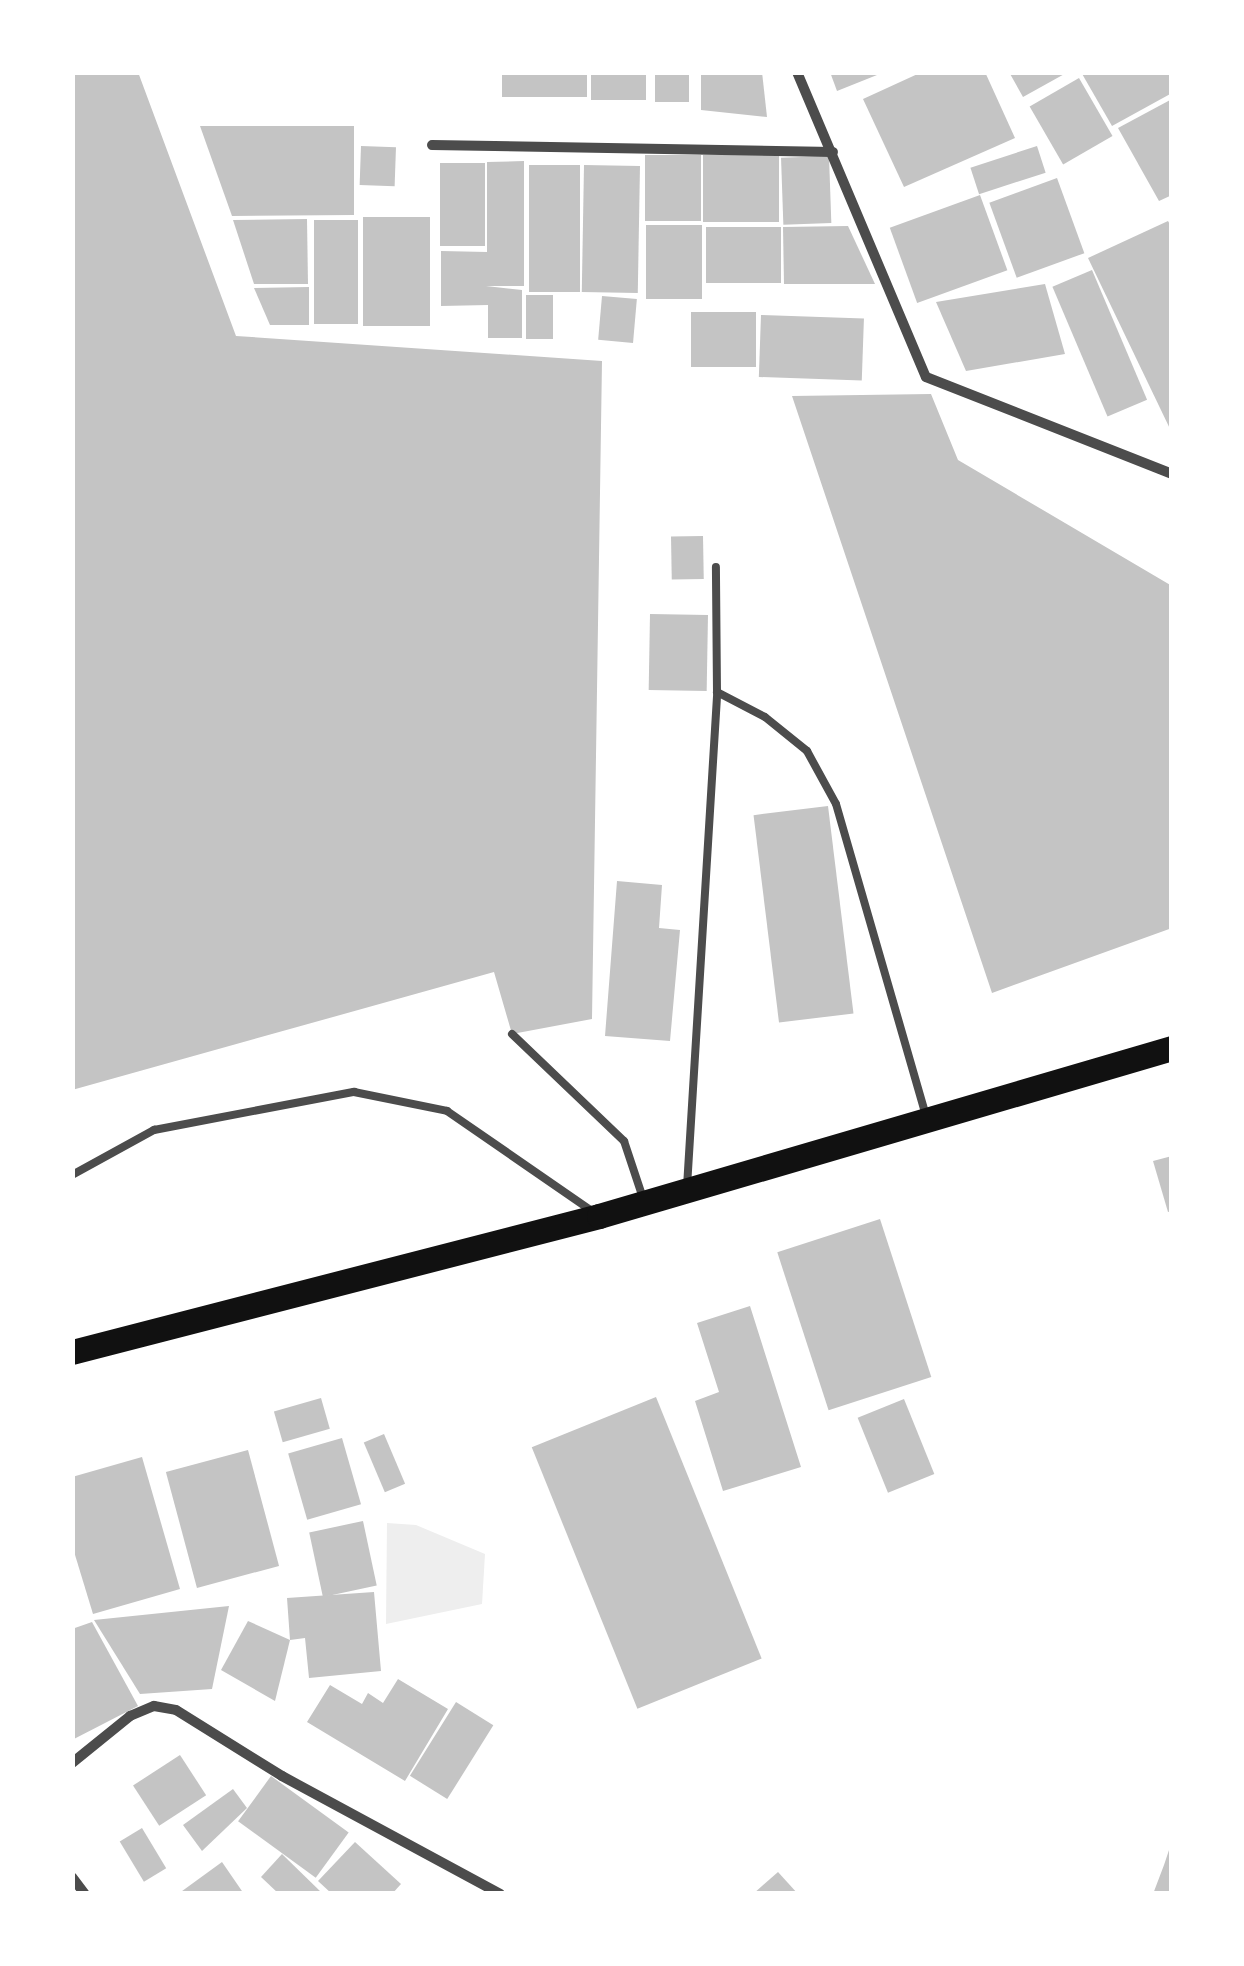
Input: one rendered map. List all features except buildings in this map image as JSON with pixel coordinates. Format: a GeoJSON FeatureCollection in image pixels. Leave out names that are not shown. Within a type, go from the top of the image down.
{"type":"FeatureCollection","features":[{"type":"Feature","properties":{"kind":"main road"},"geometry":{"type":"LineString","coordinates":[[72,1352],[599,1216],[1172,1048]]}},
{"type":"Feature","properties":{"kind":"street"},"geometry":{"type":"LineString","coordinates":[[797,72],[926,377],[1172,474]]}},
{"type":"Feature","properties":{"kind":"street"},"geometry":{"type":"LineString","coordinates":[[432,145],[833,152]]}},
{"type":"Feature","properties":{"kind":"street"},"geometry":{"type":"LineString","coordinates":[[72,1763],[130,1716],[154,1706],[176,1710],[282,1776],[500,1894]]}},
{"type":"Feature","properties":{"kind":"street"},"geometry":{"type":"LineString","coordinates":[[72,1877],[85,1894]]}},
{"type":"Feature","properties":{"kind":"lane"},"geometry":{"type":"LineString","coordinates":[[687,1190],[717,692],[716,567]]}},
{"type":"Feature","properties":{"kind":"lane"},"geometry":{"type":"LineString","coordinates":[[717,692],[765,717],[807,751],[836,804],[927,1119]]}},
{"type":"Feature","properties":{"kind":"lane"},"geometry":{"type":"LineString","coordinates":[[512,1034],[624,1142],[644,1203]]}},
{"type":"Feature","properties":{"kind":"lane"},"geometry":{"type":"LineString","coordinates":[[72,1176],[154,1130],[354,1092],[447,1111],[599,1216]]}},
{"type":"Feature","properties":{"kind":"shaded area"},"geometry":{"type":"Polygon","coordinates":[[[387,1523],[416,1525],[485,1554],[482,1604],[386,1624],[387,1523]]]}}]}
